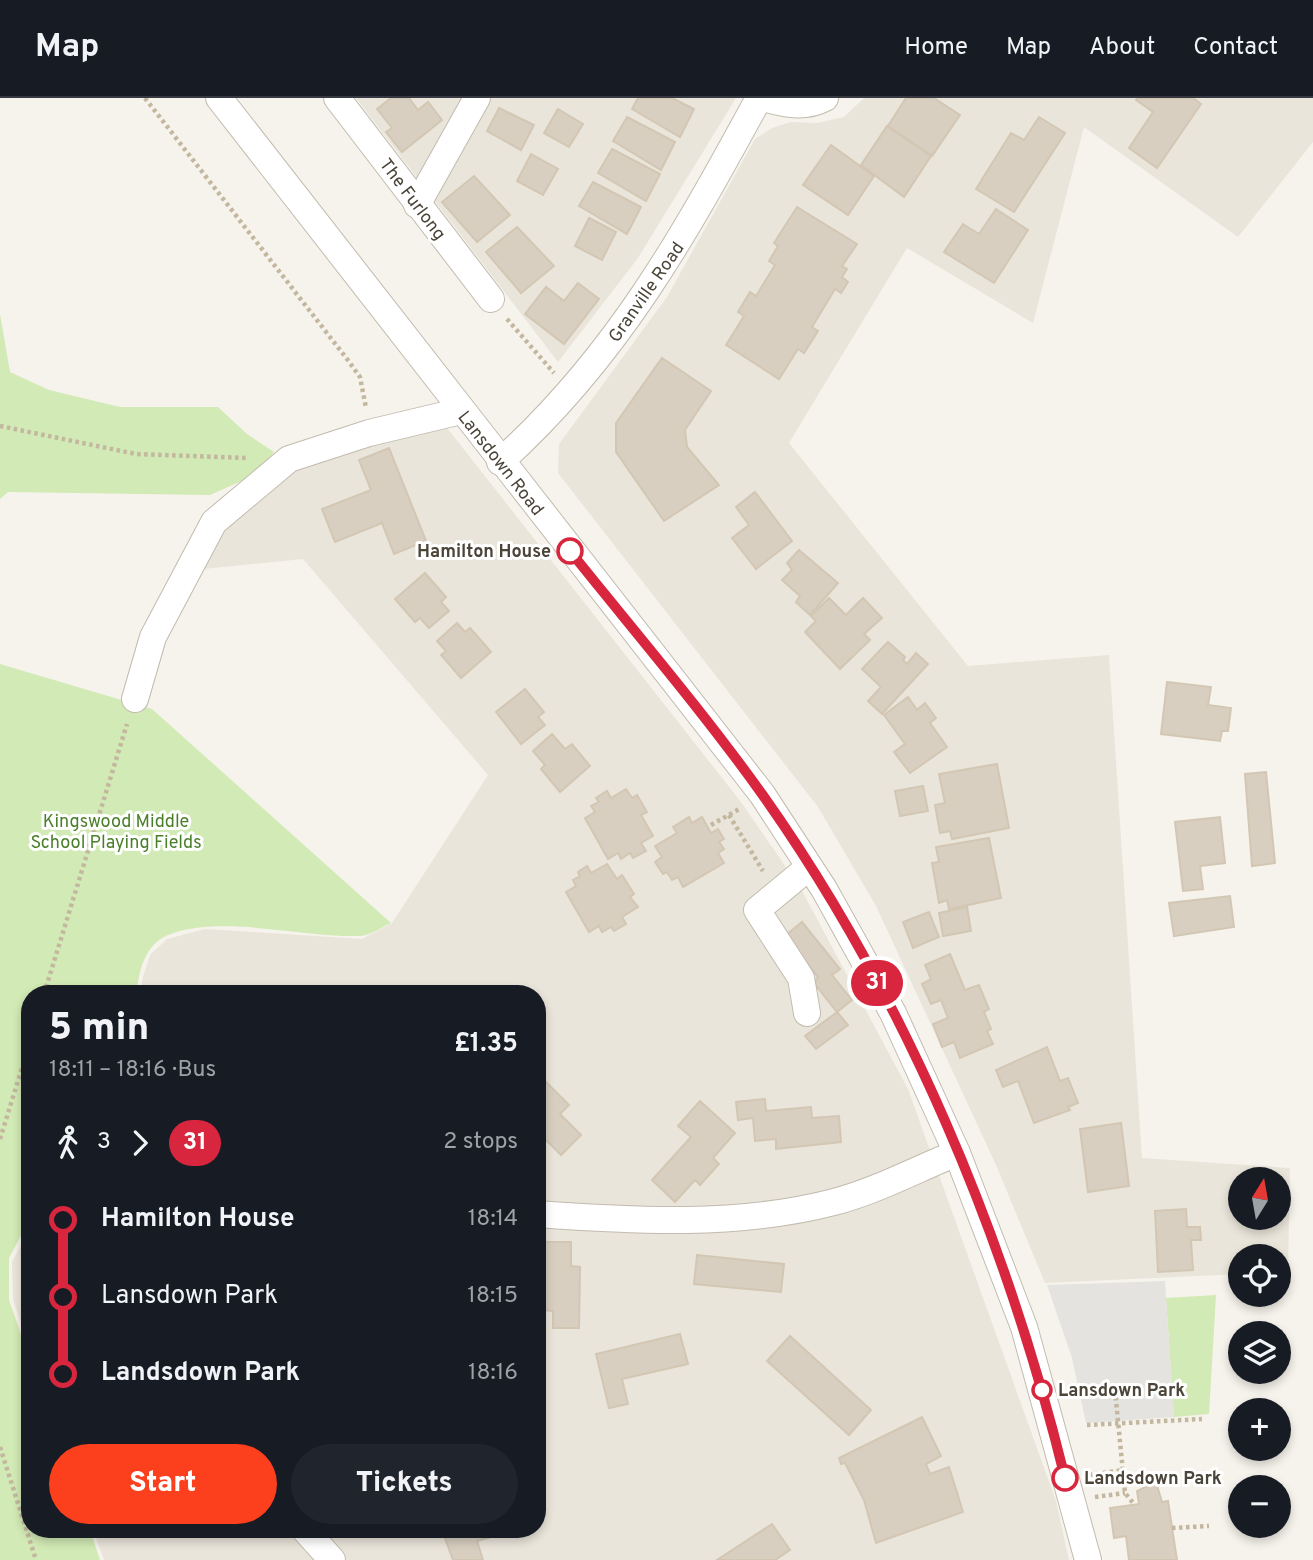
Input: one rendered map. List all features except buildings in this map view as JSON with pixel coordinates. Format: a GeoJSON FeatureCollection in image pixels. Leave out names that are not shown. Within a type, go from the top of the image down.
{"type":"FeatureCollection","features":[{"type":"Feature","properties":{"kind":"street","name":"Lansdown Road"},"geometry":{"type":"LineString","coordinates":[[219,98],[500,462],[762,794],[809,867],[893,1013],[957,1153],[1024,1327],[1088,1560]]}},
{"type":"Feature","properties":{"kind":"street","name":"The Furlong"},"geometry":{"type":"LineString","coordinates":[[337,98],[491,299]]}},
{"type":"Feature","properties":{"kind":"street"},"geometry":{"type":"LineString","coordinates":[[417,205],[477,98]]}},
{"type":"Feature","properties":{"kind":"street"},"geometry":{"type":"LineString","coordinates":[[761,98],[788,104],[811,105],[825,98]]}},
{"type":"Feature","properties":{"kind":"street","name":"Granville Road"},"geometry":{"type":"LineString","coordinates":[[500,462],[570,394],[611,342],[685,234],[761,98]]}},
{"type":"Feature","properties":{"kind":"street"},"geometry":{"type":"LineString","coordinates":[[135,699],[153,637],[214,522],[289,459],[369,433],[461,411]]}},
{"type":"Feature","properties":{"kind":"street"},"geometry":{"type":"LineString","coordinates":[[807,1013],[801,978],[757,909],[809,867]]}},
{"type":"Feature","properties":{"kind":"street"},"geometry":{"type":"LineString","coordinates":[[546,1214],[604,1218],[759,1218],[835,1202],[957,1153]]}},
{"type":"Feature","properties":{"kind":"street"},"geometry":{"type":"LineString","coordinates":[[312,1538],[332,1560]]}},
{"type":"Feature","properties":{"kind":"path"},"geometry":{"type":"LineString","coordinates":[[145,98],[353,368],[359,377],[369,433]]}},
{"type":"Feature","properties":{"kind":"path"},"geometry":{"type":"LineString","coordinates":[[491,299],[558,379]]}},
{"type":"Feature","properties":{"kind":"path"},"geometry":{"type":"LineString","coordinates":[[0,426],[136,454],[289,459]]}},
{"type":"Feature","properties":{"kind":"path"},"geometry":{"type":"LineString","coordinates":[[47,985],[135,699]]}},
{"type":"Feature","properties":{"kind":"path"},"geometry":{"type":"LineString","coordinates":[[711,825],[762,794]]}},
{"type":"Feature","properties":{"kind":"path"},"geometry":{"type":"LineString","coordinates":[[729,815],[777,893]]}},
{"type":"Feature","properties":{"kind":"path"},"geometry":{"type":"LineString","coordinates":[[0,1139],[21,1071]]}},
{"type":"Feature","properties":{"kind":"path"},"geometry":{"type":"LineString","coordinates":[[1115,1390],[1125,1493],[1134,1504]]}},
{"type":"Feature","properties":{"kind":"path"},"geometry":{"type":"LineString","coordinates":[[1087,1425],[1202,1419]]}},
{"type":"Feature","properties":{"kind":"path"},"geometry":{"type":"LineString","coordinates":[[0,1447],[21,1513]]}},
{"type":"Feature","properties":{"kind":"path"},"geometry":{"type":"LineString","coordinates":[[1172,1528],[1209,1525]]}},
{"type":"Feature","properties":{"kind":"path"},"geometry":{"type":"LineString","coordinates":[[29,1538],[36,1560]]}},
{"type":"Feature","properties":{"kind":"shaded area"},"geometry":{"type":"Polygon","coordinates":[[[356,98],[736,98],[638,258],[558,362],[356,98]]]}},
{"type":"Feature","properties":{"kind":"shaded area"},"geometry":{"type":"Polygon","coordinates":[[[864,98],[1313,98],[1313,142],[1238,237],[1084,127],[1033,323],[907,248],[789,443],[968,666],[1109,655],[1142,1158],[1275,1167],[1228,1167],[1228,1230],[1289,1230],[1289,1244],[1228,1244],[1228,1275],[1045,1283],[996,1165],[876,906],[818,807],[558,473],[559,444],[667,297],[755,139],[772,128],[791,122],[817,123],[844,117],[864,98]]]}},
{"type":"Feature","properties":{"kind":"shaded area"},"geometry":{"type":"Polygon","coordinates":[[[444,424],[741,802],[801,889],[908,1089],[1056,1501],[1069,1560],[104,1560],[96,1538],[546,1538],[546,985],[142,985],[150,955],[167,939],[205,929],[362,939],[392,923],[488,775],[303,559],[203,569],[220,537],[246,506],[300,467],[444,424]]]}},
{"type":"Feature","properties":{"kind":"shaded area"},"geometry":{"type":"Polygon","coordinates":[[[21,1245],[21,1323],[13,1300],[12,1262],[21,1245]]]}},
{"type":"Feature","properties":{"kind":"shaded area"},"geometry":{"type":"Polygon","coordinates":[[[1165,1281],[1174,1417],[1086,1423],[1072,1358],[1047,1285],[1165,1281]]]}},
{"type":"Feature","properties":{"kind":"green space"},"geometry":{"type":"Polygon","coordinates":[[[0,314],[10,372],[49,390],[120,407],[218,407],[247,434],[274,452],[255,475],[210,495],[8,492],[0,499],[0,314]]]}},
{"type":"Feature","properties":{"kind":"green space","name":"Kingswood Middle School Playing Fields"},"geometry":{"type":"Polygon","coordinates":[[[0,664],[152,709],[391,923],[361,936],[263,928],[189,929],[168,935],[154,945],[144,960],[138,985],[21,985],[21,1236],[9,1258],[9,1300],[21,1334],[21,1538],[93,1538],[100,1560],[0,1560],[0,664]]]}},
{"type":"Feature","properties":{"kind":"green space"},"geometry":{"type":"Polygon","coordinates":[[[1216,1295],[1209,1414],[1174,1417],[1166,1298],[1216,1295]]]}},
{"type":"Feature","properties":{"kind":"bus line","name":"31"},"geometry":{"type":"LineString","coordinates":[[570,551],[762,794],[824,889],[893,1013],[957,1153],[1024,1327],[1065,1478]]}},
{"type":"Feature","properties":{"kind":"place","name":"Hamilton House"},"geometry":{"type":"Point","coordinates":[570,551]}},
{"type":"Feature","properties":{"kind":"place","name":"Lansdown Park"},"geometry":{"type":"Point","coordinates":[1042,1390]}},
{"type":"Feature","properties":{"kind":"place","name":"Landsdown Park"},"geometry":{"type":"Point","coordinates":[1065,1478]}}]}
